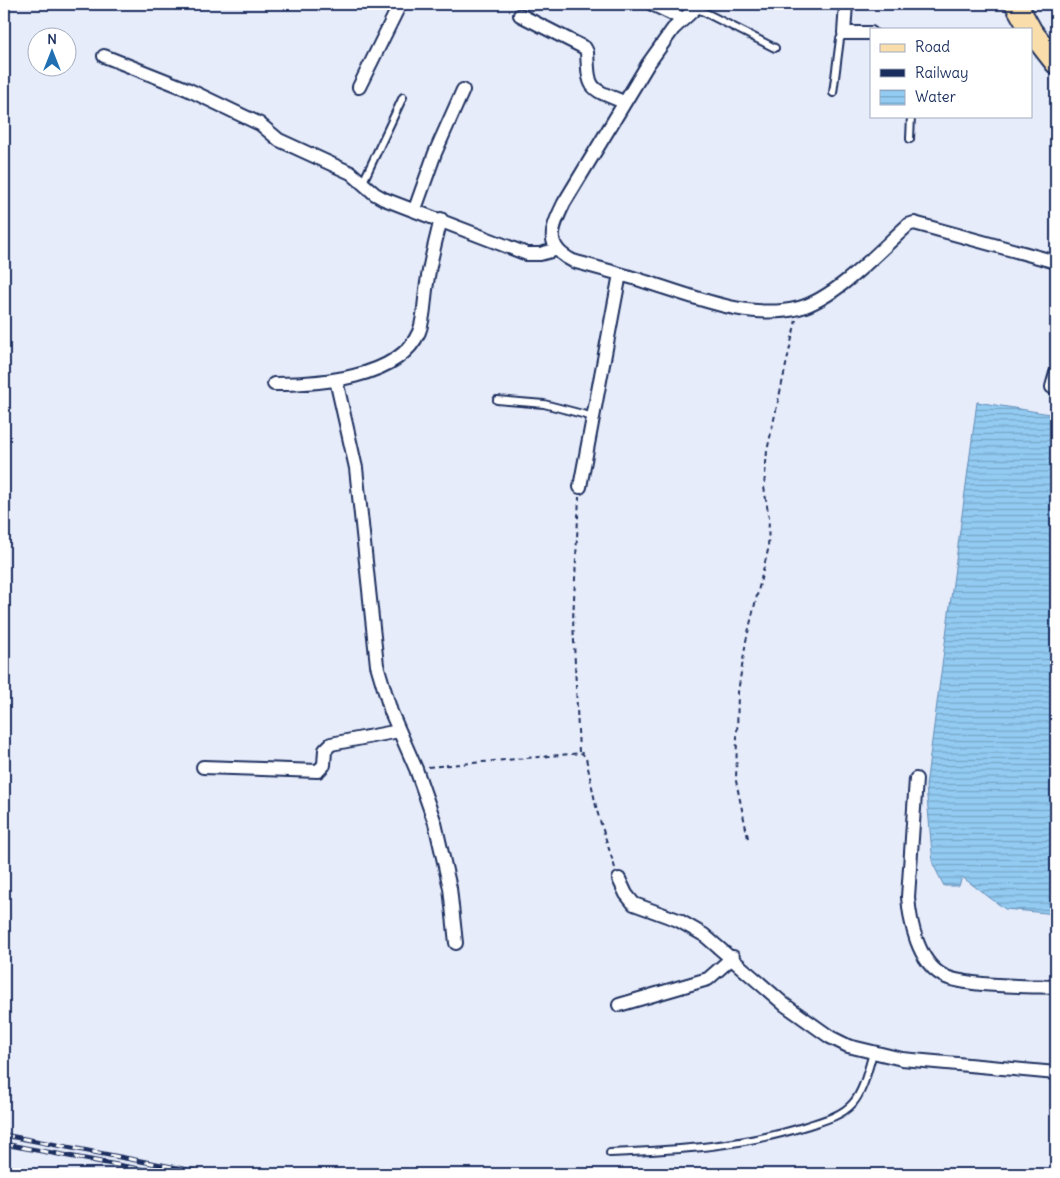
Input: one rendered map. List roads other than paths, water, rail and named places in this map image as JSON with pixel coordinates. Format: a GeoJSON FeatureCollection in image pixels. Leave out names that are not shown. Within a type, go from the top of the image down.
{"type":"FeatureCollection","features":[{"type":"Feature","properties":{"kind":"main road"},"geometry":{"type":"LineString","coordinates":[[1016,4],[1027,28]]}},
{"type":"Feature","properties":{"kind":"main road"},"geometry":{"type":"LineString","coordinates":[[1032,35],[1056,63]]}},
{"type":"Feature","properties":{"kind":"street"},"geometry":{"type":"LineString","coordinates":[[358,86],[400,4]]}},
{"type":"Feature","properties":{"kind":"street"},"geometry":{"type":"LineString","coordinates":[[652,4],[684,19]]}},
{"type":"Feature","properties":{"kind":"street"},"geometry":{"type":"LineString","coordinates":[[846,4],[844,33],[870,33]]}},
{"type":"Feature","properties":{"kind":"street"},"geometry":{"type":"LineString","coordinates":[[698,6],[662,44],[624,102],[558,216],[553,241],[556,250],[573,261],[721,306],[750,310],[799,308],[817,300],[844,281],[908,225],[914,223],[1056,262]]}},
{"type":"Feature","properties":{"kind":"street"},"geometry":{"type":"LineString","coordinates":[[520,15],[585,48],[588,52],[589,82],[593,88],[624,102]]}},
{"type":"Feature","properties":{"kind":"street"},"geometry":{"type":"LineString","coordinates":[[104,56],[187,89],[260,124],[279,140],[351,173],[384,199],[441,219],[526,254],[540,254],[556,250]]}},
{"type":"Feature","properties":{"kind":"street"},"geometry":{"type":"LineString","coordinates":[[414,209],[435,153],[463,90]]}},
{"type":"Feature","properties":{"kind":"street"},"geometry":{"type":"LineString","coordinates":[[274,384],[307,384],[336,380],[379,368],[413,342],[419,332],[423,317],[432,256],[441,219]]}},
{"type":"Feature","properties":{"kind":"street"},"geometry":{"type":"LineString","coordinates":[[580,487],[620,274]]}},
{"type":"Feature","properties":{"kind":"street"},"geometry":{"type":"LineString","coordinates":[[1052,387],[1056,373]]}},
{"type":"Feature","properties":{"kind":"street"},"geometry":{"type":"LineString","coordinates":[[336,380],[356,468],[377,665],[399,731],[416,769],[435,824],[454,913],[456,943]]}},
{"type":"Feature","properties":{"kind":"street"},"geometry":{"type":"LineString","coordinates":[[203,767],[318,771],[324,765],[325,750],[331,744],[399,731]]}},
{"type":"Feature","properties":{"kind":"street"},"geometry":{"type":"LineString","coordinates":[[916,778],[908,897],[910,916],[926,958],[934,970],[944,976],[997,985],[1056,987]]}},
{"type":"Feature","properties":{"kind":"street"},"geometry":{"type":"LineString","coordinates":[[620,879],[626,894],[634,904],[692,926],[733,958],[785,1005],[830,1037],[848,1046],[902,1059],[1056,1073]]}},
{"type":"Feature","properties":{"kind":"street"},"geometry":{"type":"LineString","coordinates":[[619,1006],[708,979],[733,958]]}},
{"type":"Feature","properties":{"kind":"lane"},"geometry":{"type":"LineString","coordinates":[[698,6],[775,48]]}},
{"type":"Feature","properties":{"kind":"lane"},"geometry":{"type":"LineString","coordinates":[[833,93],[840,39],[844,33]]}},
{"type":"Feature","properties":{"kind":"lane"},"geometry":{"type":"LineString","coordinates":[[363,182],[403,97]]}},
{"type":"Feature","properties":{"kind":"lane"},"geometry":{"type":"LineString","coordinates":[[910,138],[911,118]]}},
{"type":"Feature","properties":{"kind":"lane"},"geometry":{"type":"LineString","coordinates":[[497,400],[544,404],[594,417]]}},
{"type":"Feature","properties":{"kind":"lane"},"geometry":{"type":"LineString","coordinates":[[610,1153],[713,1147],[769,1137],[825,1120],[841,1113],[853,1103],[861,1090],[873,1053]]}},
{"type":"Feature","properties":{"kind":"water"},"geometry":{"type":"Polygon","coordinates":[[[977,402],[1056,415],[1056,914],[1005,909],[962,877],[959,886],[944,886],[933,864],[926,786],[977,402]]]}},
{"type":"Feature","properties":{"kind":"railway"},"geometry":{"type":"LineString","coordinates":[[4,1135],[209,1174]]}},
{"type":"Feature","properties":{"kind":"railway"},"geometry":{"type":"LineString","coordinates":[[4,1144],[166,1174]]}},
{"type":"Feature","properties":{"kind":"railway"},"geometry":{"type":"LineString","coordinates":[[4,1168],[39,1174]]}}]}
